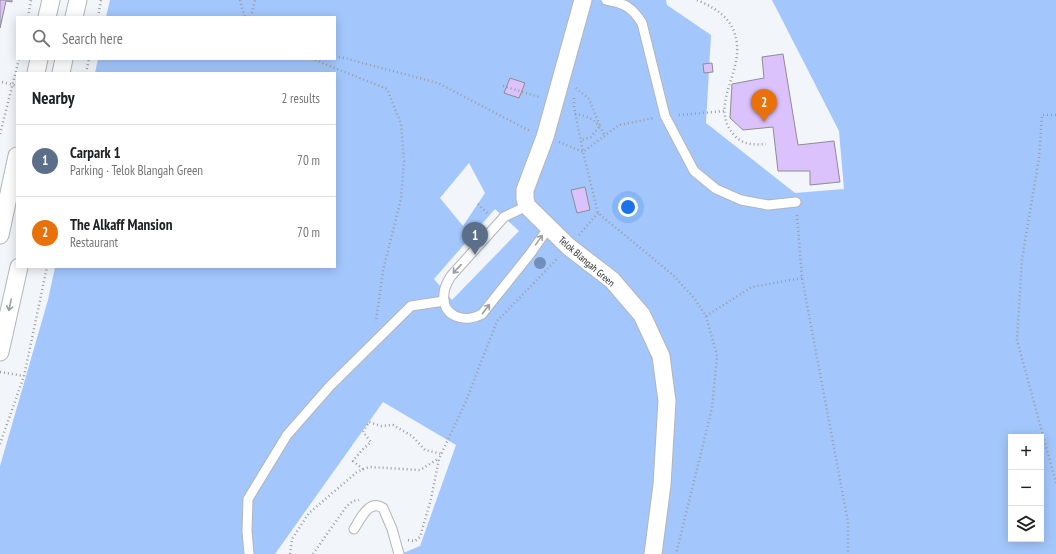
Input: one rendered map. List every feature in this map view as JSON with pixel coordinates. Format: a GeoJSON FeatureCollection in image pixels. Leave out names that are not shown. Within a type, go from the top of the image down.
{"type":"FeatureCollection","features":[{"type":"Feature","properties":{"kind":"street"},"geometry":{"type":"LineString","coordinates":[[47,16],[51,0]]}},
{"type":"Feature","properties":{"kind":"street"},"geometry":{"type":"LineString","coordinates":[[74,16],[78,0]]}},
{"type":"Feature","properties":{"kind":"street"},"geometry":{"type":"LineString","coordinates":[[527,206],[525,190],[545,137],[583,0]]}},
{"type":"Feature","properties":{"kind":"street"},"geometry":{"type":"LineString","coordinates":[[36,72],[38,60]]}},
{"type":"Feature","properties":{"kind":"street"},"geometry":{"type":"LineString","coordinates":[[61,72],[64,60]]}},
{"type":"Feature","properties":{"kind":"street"},"geometry":{"type":"LineString","coordinates":[[0,235],[16,161]]}},
{"type":"Feature","properties":{"kind":"street","name":"Telok Blangah Green"},"geometry":{"type":"LineString","coordinates":[[527,206],[569,247],[612,280],[642,315],[660,356],[667,401],[662,485],[653,554]]}},
{"type":"Feature","properties":{"kind":"street"},"geometry":{"type":"LineString","coordinates":[[0,352],[19,268]]}},
{"type":"Feature","properties":{"kind":"lane"},"geometry":{"type":"LineString","coordinates":[[606,0],[619,2],[628,7],[636,14],[642,23],[665,116],[694,171],[716,189],[741,200],[768,205],[796,202]]}},
{"type":"Feature","properties":{"kind":"lane"},"geometry":{"type":"LineString","coordinates":[[527,206],[504,217],[450,276],[446,285],[444,301],[452,314],[467,320],[482,314],[530,254],[549,227]]}},
{"type":"Feature","properties":{"kind":"lane"},"geometry":{"type":"LineString","coordinates":[[249,554],[247,531],[248,499],[287,435],[330,386],[411,306],[444,301]]}},
{"type":"Feature","properties":{"kind":"lane"},"geometry":{"type":"LineString","coordinates":[[354,528],[368,508],[374,505],[381,506],[384,508],[392,529],[399,554]]}},
{"type":"Feature","properties":{"kind":"path"},"geometry":{"type":"LineString","coordinates":[[28,16],[31,0]]}},
{"type":"Feature","properties":{"kind":"path"},"geometry":{"type":"LineString","coordinates":[[98,16],[101,0]]}},
{"type":"Feature","properties":{"kind":"path"},"geometry":{"type":"LineString","coordinates":[[240,0],[245,16]]}},
{"type":"Feature","properties":{"kind":"path"},"geometry":{"type":"LineString","coordinates":[[250,16],[255,0]]}},
{"type":"Feature","properties":{"kind":"path"},"geometry":{"type":"LineString","coordinates":[[697,0],[719,11],[728,20],[738,45],[737,59],[728,89],[724,111],[726,122],[730,131],[737,138],[746,143],[756,145],[766,144]]}},
{"type":"Feature","properties":{"kind":"path"},"geometry":{"type":"LineString","coordinates":[[336,58],[340,57],[438,83],[545,137],[583,152]]}},
{"type":"Feature","properties":{"kind":"path"},"geometry":{"type":"LineString","coordinates":[[0,134],[19,60]]}},
{"type":"Feature","properties":{"kind":"path"},"geometry":{"type":"LineString","coordinates":[[86,72],[89,60]]}},
{"type":"Feature","properties":{"kind":"path"},"geometry":{"type":"LineString","coordinates":[[315,60],[387,90],[401,124],[404,161],[400,199],[383,270],[373,344]]}},
{"type":"Feature","properties":{"kind":"path"},"geometry":{"type":"LineString","coordinates":[[2,82],[16,86]]}},
{"type":"Feature","properties":{"kind":"path"},"geometry":{"type":"LineString","coordinates":[[503,86],[540,97]]}},
{"type":"Feature","properties":{"kind":"path"},"geometry":{"type":"LineString","coordinates":[[605,136],[588,99],[574,87],[575,114],[598,213],[672,275],[694,298],[706,316],[717,356],[712,408],[676,554]]}},
{"type":"Feature","properties":{"kind":"path"},"geometry":{"type":"LineString","coordinates":[[575,114],[588,117],[600,126]]}},
{"type":"Feature","properties":{"kind":"path"},"geometry":{"type":"LineString","coordinates":[[1056,114],[1042,115],[1039,158],[1022,259],[1017,340],[1056,483]]}},
{"type":"Feature","properties":{"kind":"path"},"geometry":{"type":"LineString","coordinates":[[583,152],[619,125]]}},
{"type":"Feature","properties":{"kind":"path"},"geometry":{"type":"LineString","coordinates":[[581,140],[591,137],[600,126]]}},
{"type":"Feature","properties":{"kind":"path"},"geometry":{"type":"LineString","coordinates":[[796,202],[802,278],[848,522],[848,554]]}},
{"type":"Feature","properties":{"kind":"path"},"geometry":{"type":"LineString","coordinates":[[478,204],[489,216]]}},
{"type":"Feature","properties":{"kind":"path"},"geometry":{"type":"LineString","coordinates":[[404,534],[408,540],[415,541],[420,538],[431,500],[439,459],[466,401],[497,321],[569,247],[598,213]]}},
{"type":"Feature","properties":{"kind":"path"},"geometry":{"type":"LineString","coordinates":[[0,444],[24,376],[46,268]]}},
{"type":"Feature","properties":{"kind":"path"},"geometry":{"type":"LineString","coordinates":[[706,316],[752,287],[802,278]]}},
{"type":"Feature","properties":{"kind":"path"},"geometry":{"type":"LineString","coordinates":[[0,372],[24,376]]}},
{"type":"Feature","properties":{"kind":"path"},"geometry":{"type":"LineString","coordinates":[[363,469],[353,461],[371,442],[363,432],[368,422],[381,426],[393,426],[412,436],[425,450],[442,454]]}},
{"type":"Feature","properties":{"kind":"path"},"geometry":{"type":"LineString","coordinates":[[290,554],[292,539],[309,513],[357,472],[369,467],[420,470],[439,459]]}},
{"type":"Feature","properties":{"kind":"path"},"geometry":{"type":"LineString","coordinates":[[313,554],[346,507],[354,501],[361,500]]}},
{"type":"Feature","properties":{"kind":"shaded area"},"geometry":{"type":"Polygon","coordinates":[[[110,0],[666,0],[667,5],[711,35],[706,123],[795,193],[844,189],[839,131],[772,0],[1056,0],[1056,554],[401,554],[420,546],[456,445],[383,402],[275,554],[0,554],[0,466],[48,300],[55,268],[336,268],[336,72],[95,72],[98,60],[336,60],[336,16],[106,16],[110,0]],[[469,163],[440,198],[463,226],[485,193],[469,163]],[[495,209],[434,279],[452,300],[519,231],[495,209]]]}},
{"type":"Feature","properties":{"kind":"building"},"geometry":{"type":"Polygon","coordinates":[[[0,0],[12,0],[12,2],[6,1],[0,28],[0,0]]]}},
{"type":"Feature","properties":{"kind":"building"},"geometry":{"type":"Polygon","coordinates":[[[783,54],[798,145],[834,141],[840,182],[810,185],[810,171],[778,171],[773,127],[743,130],[730,118],[732,84],[764,78],[762,57],[783,54]]]}},
{"type":"Feature","properties":{"kind":"building"},"geometry":{"type":"Polygon","coordinates":[[[712,63],[713,72],[704,73],[703,64],[712,63]]]}},
{"type":"Feature","properties":{"kind":"building"},"geometry":{"type":"Polygon","coordinates":[[[510,78],[525,83],[519,98],[504,93],[510,78]]]}},
{"type":"Feature","properties":{"kind":"building"},"geometry":{"type":"Polygon","coordinates":[[[585,187],[590,210],[577,213],[571,190],[585,187]]]}},
{"type":"Feature","properties":{"kind":"place","name":"The Alkaff Mansion"},"geometry":{"type":"Point","coordinates":[764,122]}},
{"type":"Feature","properties":{"kind":"place","name":"Carpark 1"},"geometry":{"type":"Point","coordinates":[475,255]}}]}
